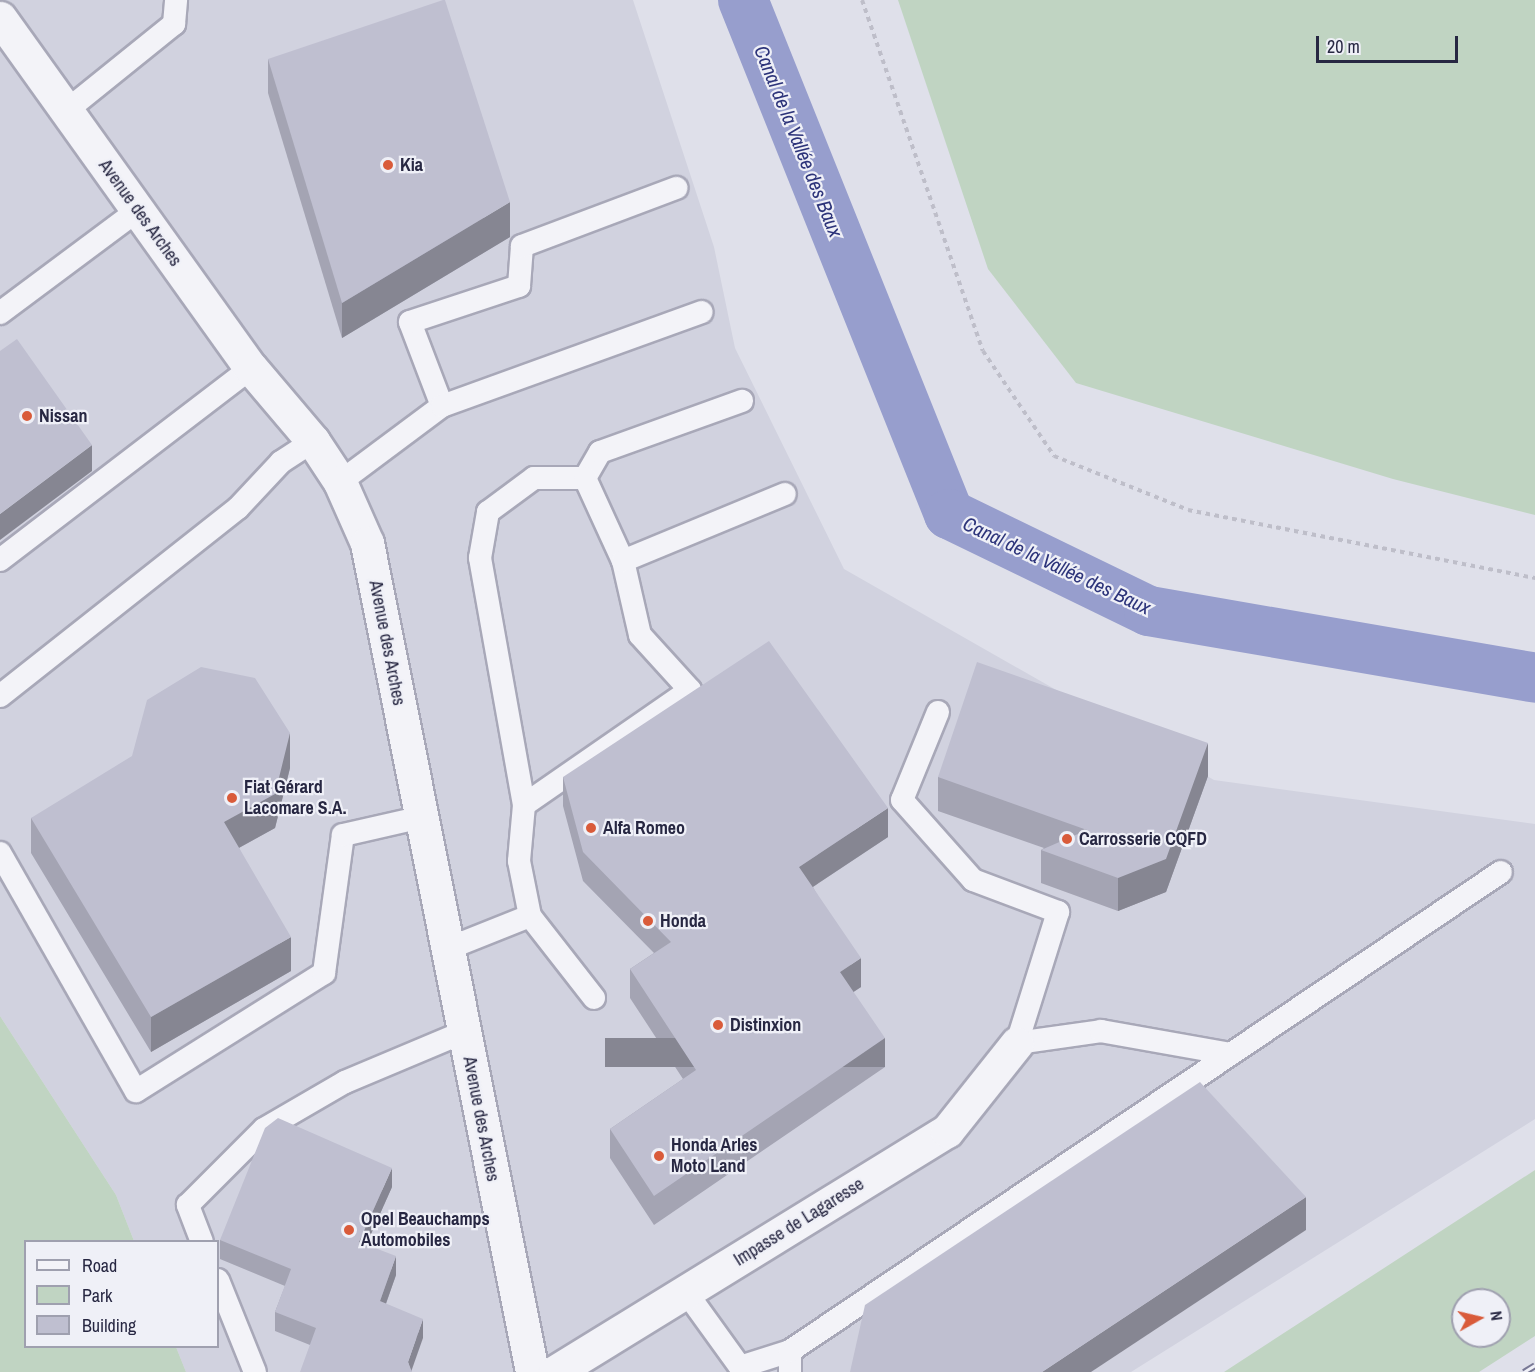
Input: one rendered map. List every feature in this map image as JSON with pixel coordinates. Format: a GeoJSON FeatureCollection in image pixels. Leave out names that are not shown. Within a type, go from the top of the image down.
{"type":"FeatureCollection","features":[{"type":"Feature","properties":{"kind":"street","name":"Avenue des Arches"},"geometry":{"type":"LineString","coordinates":[[0,18],[251,368],[313,441],[340,482],[367,543],[532,1372]]}},
{"type":"Feature","properties":{"kind":"street","name":"Impasse de Lagaresse"},"geometry":{"type":"LineString","coordinates":[[555,1372],[947,1131],[1017,1043]]}},
{"type":"Feature","properties":{"kind":"lane"},"geometry":{"type":"LineString","coordinates":[[66,111],[174,24],[176,0]]}},
{"type":"Feature","properties":{"kind":"lane"},"geometry":{"type":"LineString","coordinates":[[442,406],[410,322],[519,286],[522,246],[676,189]]}},
{"type":"Feature","properties":{"kind":"lane"},"geometry":{"type":"LineString","coordinates":[[0,313],[138,210]]}},
{"type":"Feature","properties":{"kind":"lane"},"geometry":{"type":"LineString","coordinates":[[340,482],[442,406],[701,312]]}},
{"type":"Feature","properties":{"kind":"lane"},"geometry":{"type":"LineString","coordinates":[[0,560],[251,368]]}},
{"type":"Feature","properties":{"kind":"lane"},"geometry":{"type":"LineString","coordinates":[[585,478],[600,452],[742,401]]}},
{"type":"Feature","properties":{"kind":"lane"},"geometry":{"type":"LineString","coordinates":[[0,696],[238,508],[281,462],[313,441]]}},
{"type":"Feature","properties":{"kind":"lane"},"geometry":{"type":"LineString","coordinates":[[585,478],[534,478],[488,512],[480,558],[524,805],[519,861],[530,916],[594,998]]}},
{"type":"Feature","properties":{"kind":"lane"},"geometry":{"type":"LineString","coordinates":[[524,805],[690,690],[640,635],[623,561],[585,478]]}},
{"type":"Feature","properties":{"kind":"lane"},"geometry":{"type":"LineString","coordinates":[[623,561],[785,494]]}},
{"type":"Feature","properties":{"kind":"lane"},"geometry":{"type":"LineString","coordinates":[[938,712],[902,800],[972,880],[1058,912],[1017,1043],[1101,1031],[1230,1054]]}},
{"type":"Feature","properties":{"kind":"lane"},"geometry":{"type":"LineString","coordinates":[[0,853],[136,1091],[324,972],[343,835],[422,817]]}},
{"type":"Feature","properties":{"kind":"lane"},"geometry":{"type":"LineString","coordinates":[[686,1292],[740,1367],[790,1362],[1230,1054],[1501,872]]}},
{"type":"Feature","properties":{"kind":"lane"},"geometry":{"type":"LineString","coordinates":[[447,949],[530,916]]}},
{"type":"Feature","properties":{"kind":"lane"},"geometry":{"type":"LineString","coordinates":[[201,1240],[188,1205],[264,1129],[345,1082],[464,1032]]}},
{"type":"Feature","properties":{"kind":"lane"},"geometry":{"type":"LineString","coordinates":[[219,1282],[255,1372]]}},
{"type":"Feature","properties":{"kind":"path"},"geometry":{"type":"LineString","coordinates":[[862,0],[983,351],[1054,456],[1188,510],[1535,578]]}},
{"type":"Feature","properties":{"kind":"shaded area"},"geometry":{"type":"Polygon","coordinates":[[[0,0],[633,0],[714,247],[735,348],[844,569],[1214,780],[1535,824],[1535,1119],[1131,1372],[186,1372],[176,1348],[219,1348],[219,1240],[134,1240],[116,1195],[0,1016],[0,0]]]}},
{"type":"Feature","properties":{"kind":"green space"},"geometry":{"type":"Polygon","coordinates":[[[898,0],[1535,0],[1535,515],[1393,479],[1076,383],[988,269],[898,0]]]}},
{"type":"Feature","properties":{"kind":"green space"},"geometry":{"type":"Polygon","coordinates":[[[0,1016],[116,1195],[134,1240],[24,1240],[24,1348],[176,1348],[186,1372],[0,1372],[0,1016]]]}},
{"type":"Feature","properties":{"kind":"green space"},"geometry":{"type":"Polygon","coordinates":[[[1535,1170],[1535,1336],[1479,1372],[1224,1372],[1535,1170]]]}},
{"type":"Feature","properties":{"kind":"building","name":"Kia"},"geometry":{"type":"Polygon","coordinates":[[[445,0],[510,202],[342,303],[268,59],[445,0]]]}},
{"type":"Feature","properties":{"kind":"building","name":"Nissan"},"geometry":{"type":"Polygon","coordinates":[[[17,339],[92,445],[0,514],[0,351],[17,339]]]}},
{"type":"Feature","properties":{"kind":"building"},"geometry":{"type":"Polygon","coordinates":[[[769,641],[888,808],[799,867],[861,958],[840,972],[885,1038],[654,1196],[610,1129],[696,1070],[630,969],[671,942],[583,852],[563,777],[769,641]]]}},
{"type":"Feature","properties":{"kind":"building"},"geometry":{"type":"Polygon","coordinates":[[[977,662],[1208,743],[1166,859],[1118,878],[1041,850],[1087,830],[938,777],[977,662]]]}},
{"type":"Feature","properties":{"kind":"building"},"geometry":{"type":"Polygon","coordinates":[[[201,667],[255,678],[290,733],[275,794],[224,822],[291,937],[151,1017],[31,818],[132,756],[147,700],[201,667]]]}},
{"type":"Feature","properties":{"kind":"building"},"geometry":{"type":"Polygon","coordinates":[[[1200,1082],[1306,1197],[1042,1372],[850,1372],[865,1305],[1200,1082]]]}},
{"type":"Feature","properties":{"kind":"building"},"geometry":{"type":"Polygon","coordinates":[[[278,1118],[392,1168],[359,1242],[396,1256],[380,1301],[423,1319],[408,1362],[412,1372],[300,1372],[316,1328],[275,1312],[291,1269],[220,1240],[265,1128],[278,1118]]]}},
{"type":"Feature","properties":{"kind":"waterway","name":"Canal de la Vallée des Baux"},"geometry":{"type":"LineString","coordinates":[[743,0],[949,514],[1149,611],[1535,678]]}},
{"type":"Feature","properties":{"kind":"railway"},"geometry":{"type":"LineString","coordinates":[[1524,1372],[1535,1365]]}},
{"type":"Feature","properties":{"kind":"place","name":"Kia"},"geometry":{"type":"Point","coordinates":[388,165]}},
{"type":"Feature","properties":{"kind":"place","name":"Nissan"},"geometry":{"type":"Point","coordinates":[27,416]}},
{"type":"Feature","properties":{"kind":"place","name":"Fiat Gérard Lacomare S.A."},"geometry":{"type":"Point","coordinates":[232,798]}},
{"type":"Feature","properties":{"kind":"place","name":"Alfa Romeo"},"geometry":{"type":"Point","coordinates":[591,828]}},
{"type":"Feature","properties":{"kind":"place","name":"Carrosserie CQFD"},"geometry":{"type":"Point","coordinates":[1067,839]}},
{"type":"Feature","properties":{"kind":"place","name":"Honda"},"geometry":{"type":"Point","coordinates":[648,921]}},
{"type":"Feature","properties":{"kind":"place","name":"Distinxion"},"geometry":{"type":"Point","coordinates":[718,1025]}},
{"type":"Feature","properties":{"kind":"place","name":"Honda Arles Moto Land"},"geometry":{"type":"Point","coordinates":[659,1156]}},
{"type":"Feature","properties":{"kind":"place","name":"Opel Beauchamps Automobiles"},"geometry":{"type":"Point","coordinates":[349,1230]}}]}
